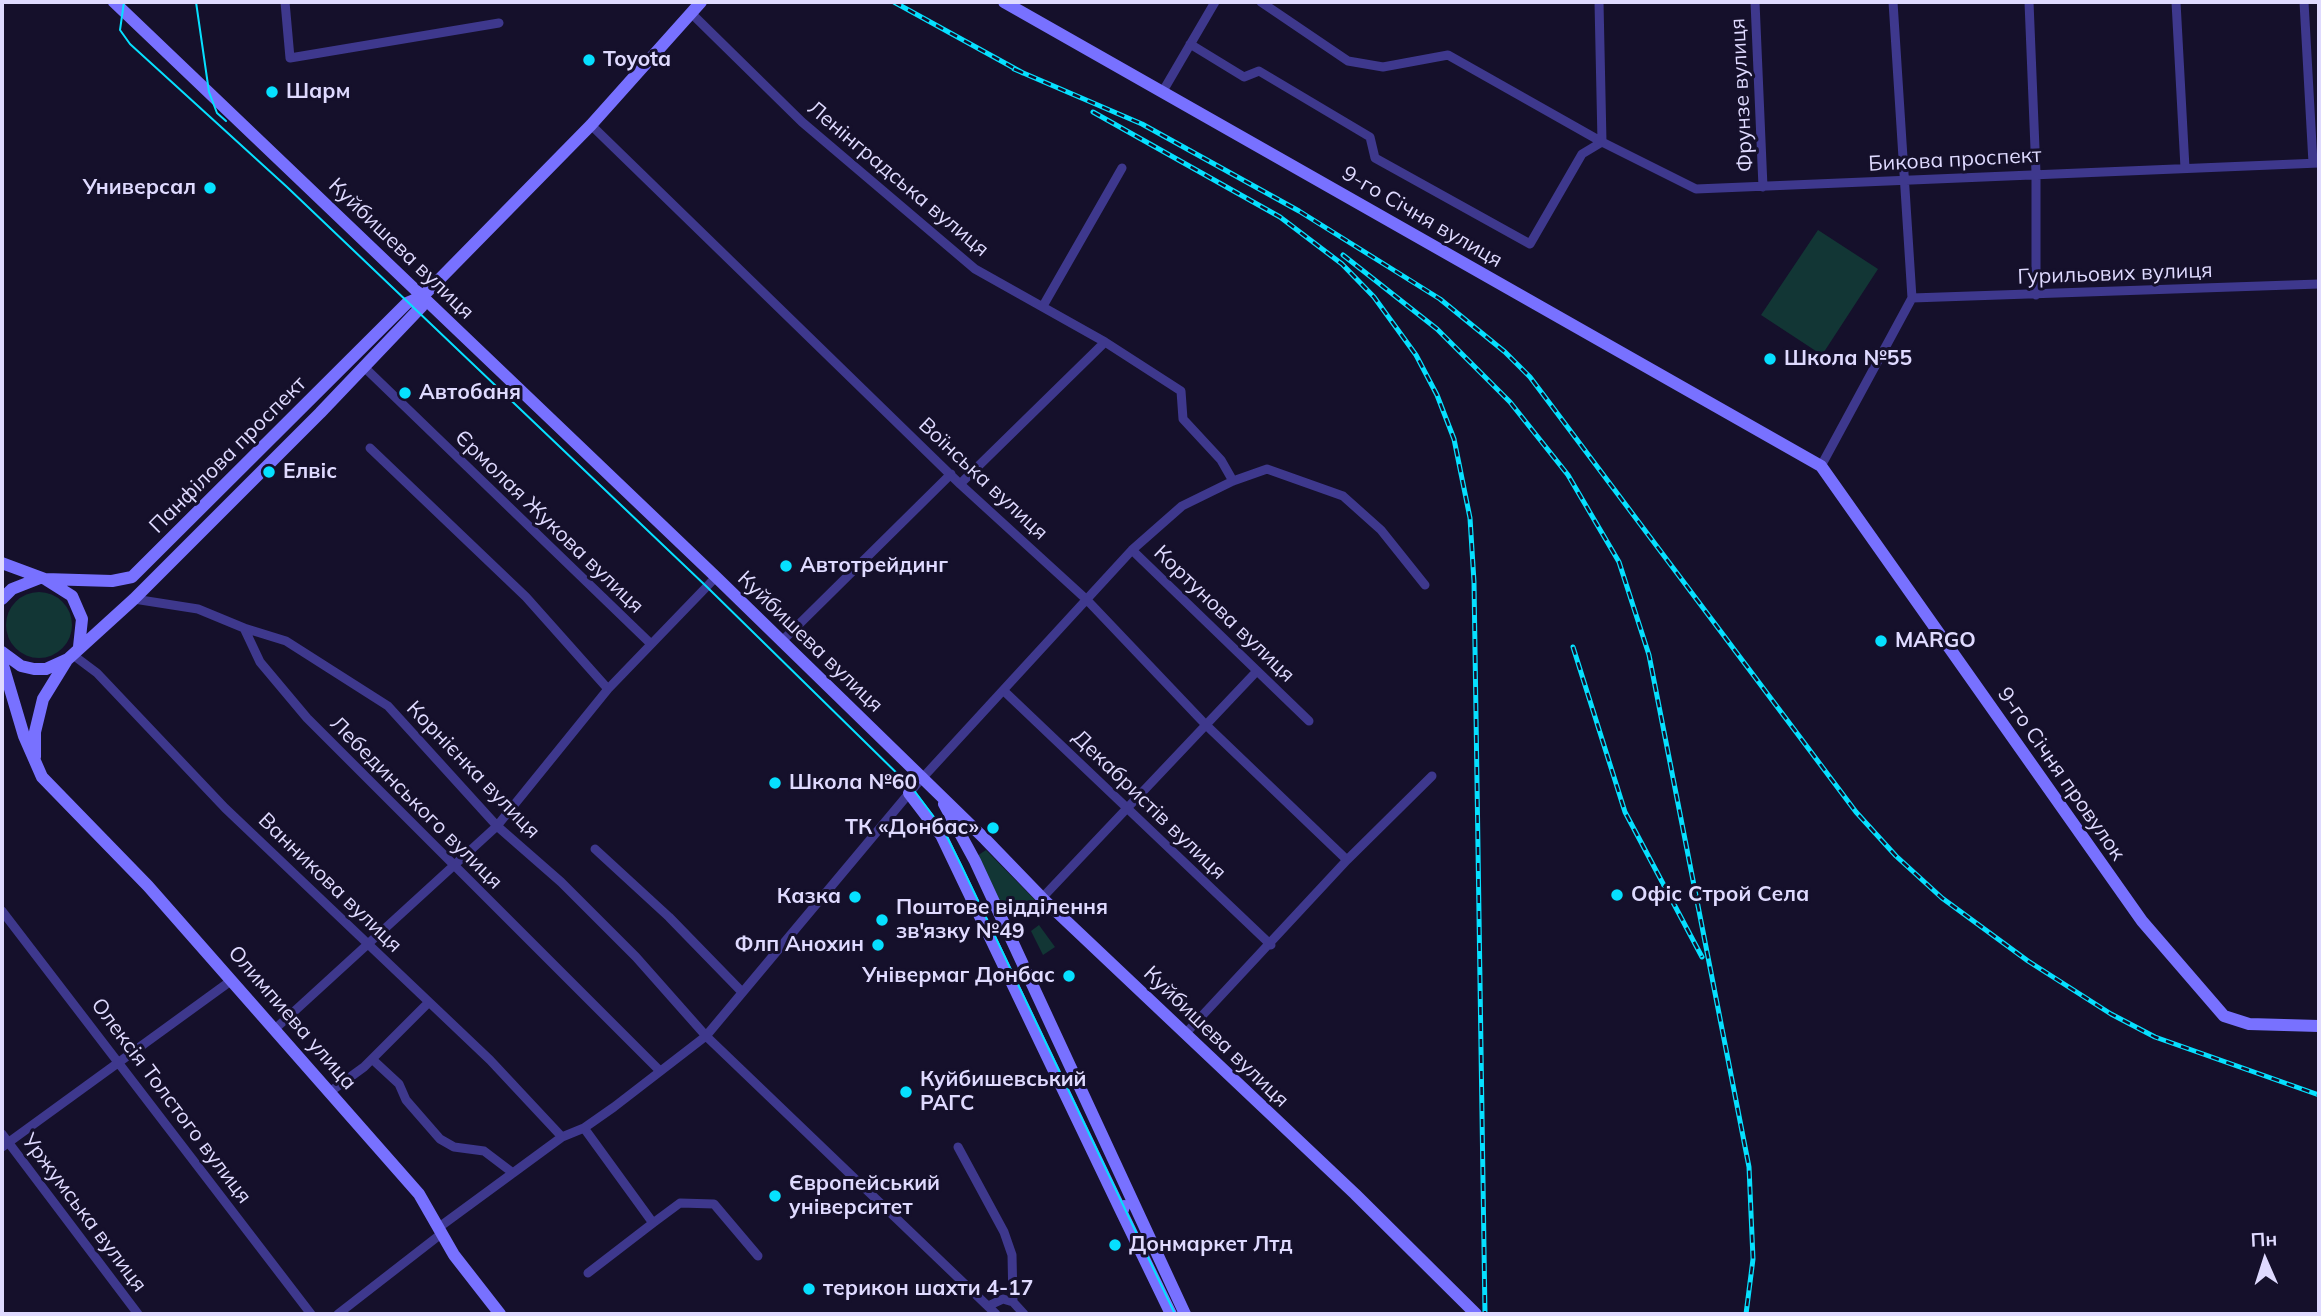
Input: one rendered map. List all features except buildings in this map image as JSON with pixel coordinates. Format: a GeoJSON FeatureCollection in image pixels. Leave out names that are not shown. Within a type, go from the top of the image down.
{"type":"FeatureCollection","features":[{"type":"Feature","properties":{"kind":"main road","name":"Куйбишева вулиця"},"geometry":{"type":"LineString","coordinates":[[114,2],[418,297],[716,577],[1042,898],[1186,1033],[1476,1314]]}},
{"type":"Feature","properties":{"kind":"main road","name":"Панфілова проспект"},"geometry":{"type":"LineString","coordinates":[[43,579],[112,581],[132,577],[591,125],[701,2]]}},
{"type":"Feature","properties":{"kind":"main road","name":"9-го Січня вулиця"},"geometry":{"type":"LineString","coordinates":[[1004,2],[1821,466]]}},
{"type":"Feature","properties":{"kind":"main road"},"geometry":{"type":"LineString","coordinates":[[2,652],[21,666],[33,669],[46,669],[73,654],[134,599],[422,306],[418,297]]}},
{"type":"Feature","properties":{"kind":"main road","name":"9-го Січня провулок"},"geometry":{"type":"LineString","coordinates":[[1821,466],[2142,921],[2208,999],[2224,1016],[2235,1022],[2319,1026]]}},
{"type":"Feature","properties":{"kind":"main road"},"geometry":{"type":"LineString","coordinates":[[2,563],[62,587],[79,607],[82,619],[73,654],[43,699],[35,732],[35,764]]}},
{"type":"Feature","properties":{"kind":"main road"},"geometry":{"type":"LineString","coordinates":[[2,599],[12,589],[43,579]]}},
{"type":"Feature","properties":{"kind":"main road"},"geometry":{"type":"LineString","coordinates":[[2,662],[35,764]]}},
{"type":"Feature","properties":{"kind":"main road","name":"Олимпиева улица"},"geometry":{"type":"LineString","coordinates":[[35,764],[43,777],[148,886],[276,1028],[419,1194],[440,1231],[500,1314]]}},
{"type":"Feature","properties":{"kind":"main road"},"geometry":{"type":"LineString","coordinates":[[909,793],[941,835],[1171,1314]]}},
{"type":"Feature","properties":{"kind":"main road"},"geometry":{"type":"LineString","coordinates":[[939,795],[975,861],[1185,1314]]}},
{"type":"Feature","properties":{"kind":"main road"},"geometry":{"type":"LineString","coordinates":[[1122,1213],[1129,1193]]}},
{"type":"Feature","properties":{"kind":"street"},"geometry":{"type":"LineString","coordinates":[[285,2],[289,58],[499,23]]}},
{"type":"Feature","properties":{"kind":"street"},"geometry":{"type":"LineString","coordinates":[[1163,91],[1215,2]]}},
{"type":"Feature","properties":{"kind":"street","name":"Бикова проспект"},"geometry":{"type":"LineString","coordinates":[[1261,2],[1348,61],[1383,67],[1448,55],[1602,142],[1696,189],[2316,163]]}},
{"type":"Feature","properties":{"kind":"street"},"geometry":{"type":"LineString","coordinates":[[1190,44],[1244,76],[1259,71],[1370,137],[1375,158],[1530,244],[1582,154],[1602,142],[1599,2]]}},
{"type":"Feature","properties":{"kind":"street","name":"Фрунзе вулиця"},"geometry":{"type":"LineString","coordinates":[[1755,2],[1763,187]]}},
{"type":"Feature","properties":{"kind":"street"},"geometry":{"type":"LineString","coordinates":[[1821,466],[1912,298],[1902,180],[1893,2]]}},
{"type":"Feature","properties":{"kind":"street"},"geometry":{"type":"LineString","coordinates":[[2029,2],[2036,173],[2036,295]]}},
{"type":"Feature","properties":{"kind":"street"},"geometry":{"type":"LineString","coordinates":[[2176,2],[2185,168]]}},
{"type":"Feature","properties":{"kind":"street"},"geometry":{"type":"LineString","coordinates":[[2304,2],[2316,163]]}},
{"type":"Feature","properties":{"kind":"street","name":"Ленінградська вулиця"},"geometry":{"type":"LineString","coordinates":[[691,13],[802,122],[975,269],[1105,342],[1181,391],[1183,419],[1221,460],[1233,481]]}},
{"type":"Feature","properties":{"kind":"street","name":"Воїнська вулиця"},"geometry":{"type":"LineString","coordinates":[[591,125],[960,484],[1087,600],[1205,724],[1347,860]]}},
{"type":"Feature","properties":{"kind":"street"},"geometry":{"type":"LineString","coordinates":[[1043,306],[1122,169]]}},
{"type":"Feature","properties":{"kind":"street","name":"Гурильових вулиця"},"geometry":{"type":"LineString","coordinates":[[1912,298],[2319,284]]}},
{"type":"Feature","properties":{"kind":"street"},"geometry":{"type":"LineString","coordinates":[[960,484],[1105,342]]}},
{"type":"Feature","properties":{"kind":"street","name":"Єрмолая Жукова вулиця"},"geometry":{"type":"LineString","coordinates":[[363,366],[650,643]]}},
{"type":"Feature","properties":{"kind":"street"},"geometry":{"type":"LineString","coordinates":[[370,448],[526,597],[608,689]]}},
{"type":"Feature","properties":{"kind":"street","name":"Кортунова вулиця"},"geometry":{"type":"LineString","coordinates":[[1310,721],[1132,550],[1182,506],[1233,481],[1267,469],[1343,496],[1381,530],[1425,585]]}},
{"type":"Feature","properties":{"kind":"street"},"geometry":{"type":"LineString","coordinates":[[781,642],[951,474]]}},
{"type":"Feature","properties":{"kind":"street"},"geometry":{"type":"LineString","coordinates":[[338,1314],[513,1173],[562,1137],[584,1128],[706,1037],[909,793],[1132,550]]}},
{"type":"Feature","properties":{"kind":"street"},"geometry":{"type":"LineString","coordinates":[[276,1028],[367,942],[498,826],[608,689],[716,577]]}},
{"type":"Feature","properties":{"kind":"street"},"geometry":{"type":"LineString","coordinates":[[134,599],[198,609],[244,628]]}},
{"type":"Feature","properties":{"kind":"street","name":"Корнієнка вулиця"},"geometry":{"type":"LineString","coordinates":[[244,628],[286,640],[388,706],[498,826],[561,882],[636,957],[706,1037]]}},
{"type":"Feature","properties":{"kind":"street","name":"Лебединського вулиця"},"geometry":{"type":"LineString","coordinates":[[244,628],[260,662],[307,718],[660,1071]]}},
{"type":"Feature","properties":{"kind":"street","name":"Ванникова вулиця"},"geometry":{"type":"LineString","coordinates":[[73,654],[97,673],[225,808],[490,1060],[562,1137]]}},
{"type":"Feature","properties":{"kind":"street"},"geometry":{"type":"LineString","coordinates":[[1042,898],[1256,672]]}},
{"type":"Feature","properties":{"kind":"street","name":"Декабристів вулиця"},"geometry":{"type":"LineString","coordinates":[[1003,691],[1271,945]]}},
{"type":"Feature","properties":{"kind":"street"},"geometry":{"type":"LineString","coordinates":[[1186,1033],[1271,945],[1347,860],[1432,776]]}},
{"type":"Feature","properties":{"kind":"street"},"geometry":{"type":"LineString","coordinates":[[595,849],[669,916],[742,992]]}},
{"type":"Feature","properties":{"kind":"street","name":"Олексія Толстого вулиця"},"geometry":{"type":"LineString","coordinates":[[2,911],[311,1314]]}},
{"type":"Feature","properties":{"kind":"street"},"geometry":{"type":"LineString","coordinates":[[4,1141],[120,1062],[232,980]]}},
{"type":"Feature","properties":{"kind":"street"},"geometry":{"type":"LineString","coordinates":[[331,1091],[372,1059],[429,1002]]}},
{"type":"Feature","properties":{"kind":"street"},"geometry":{"type":"LineString","coordinates":[[706,1037],[996,1314]]}},
{"type":"Feature","properties":{"kind":"street"},"geometry":{"type":"LineString","coordinates":[[372,1059],[392,1076],[406,1100],[440,1139],[454,1147],[484,1151],[513,1173]]}},
{"type":"Feature","properties":{"kind":"street"},"geometry":{"type":"LineString","coordinates":[[584,1128],[653,1223]]}},
{"type":"Feature","properties":{"kind":"street","name":"Уржумська вулиця"},"geometry":{"type":"LineString","coordinates":[[4,1141],[138,1314]]}},
{"type":"Feature","properties":{"kind":"street"},"geometry":{"type":"LineString","coordinates":[[958,1147],[1004,1232],[1012,1255],[1013,1302]]}},
{"type":"Feature","properties":{"kind":"street"},"geometry":{"type":"LineString","coordinates":[[588,1272],[680,1203],[714,1204],[758,1256]]}},
{"type":"Feature","properties":{"kind":"street"},"geometry":{"type":"LineString","coordinates":[[988,1307],[1003,1299],[1013,1302],[1024,1314]]}},
{"type":"Feature","properties":{"kind":"green space"},"geometry":{"type":"Polygon","coordinates":[[[1818,230],[1878,269],[1822,355],[1761,315],[1818,230]]]}},
{"type":"Feature","properties":{"kind":"green space"},"geometry":{"type":"Polygon","coordinates":[[[39,592],[52,595],[62,602],[69,612],[72,625],[69,638],[62,648],[52,655],[39,658],[26,655],[16,648],[9,638],[6,625],[9,612],[16,602],[26,595],[39,592]]]}},
{"type":"Feature","properties":{"kind":"green space"},"geometry":{"type":"Polygon","coordinates":[[[986,850],[1037,902],[1018,916],[1003,908],[977,856],[986,850]]]}},
{"type":"Feature","properties":{"kind":"green space"},"geometry":{"type":"Polygon","coordinates":[[[1039,925],[1055,947],[1043,955],[1031,931],[1039,925]]]}},
{"type":"Feature","properties":{"kind":"tram line"},"geometry":{"type":"LineString","coordinates":[[124,2],[120,30],[130,44],[287,187],[707,587],[913,789],[943,829],[962,867],[1175,1314]]}},
{"type":"Feature","properties":{"kind":"tram line"},"geometry":{"type":"LineString","coordinates":[[196,2],[209,92],[217,113],[226,121]]}},
{"type":"Feature","properties":{"kind":"railway"},"geometry":{"type":"LineString","coordinates":[[894,2],[1023,73]]}},
{"type":"Feature","properties":{"kind":"railway"},"geometry":{"type":"LineString","coordinates":[[1014,69],[1142,124],[1299,211],[1440,299],[1505,352],[1530,377],[1856,812],[1896,856],[1942,898],[2028,961],[2111,1014],[2155,1037],[2319,1095]]}},
{"type":"Feature","properties":{"kind":"railway"},"geometry":{"type":"LineString","coordinates":[[1093,112],[1280,217],[1342,264],[1374,297],[1416,355],[1437,395],[1454,439],[1470,518],[1474,582],[1485,1314]]}},
{"type":"Feature","properties":{"kind":"railway"},"geometry":{"type":"LineString","coordinates":[[1343,255],[1437,329],[1510,402],[1568,475],[1619,562],[1649,655],[1749,1167],[1753,1259],[1746,1314]]}},
{"type":"Feature","properties":{"kind":"railway"},"geometry":{"type":"LineString","coordinates":[[1573,647],[1625,812],[1702,957]]}},
{"type":"Feature","properties":{"kind":"place","name":"Toyota"},"geometry":{"type":"Point","coordinates":[589,60]}},
{"type":"Feature","properties":{"kind":"place","name":"Шарм"},"geometry":{"type":"Point","coordinates":[272,92]}},
{"type":"Feature","properties":{"kind":"place","name":"Универсал"},"geometry":{"type":"Point","coordinates":[210,188]}},
{"type":"Feature","properties":{"kind":"place","name":"Школа №55"},"geometry":{"type":"Point","coordinates":[1770,359]}},
{"type":"Feature","properties":{"kind":"place","name":"Автобаня"},"geometry":{"type":"Point","coordinates":[405,393]}},
{"type":"Feature","properties":{"kind":"place","name":"Елвіс"},"geometry":{"type":"Point","coordinates":[269,472]}},
{"type":"Feature","properties":{"kind":"place","name":"Автотрейдинг"},"geometry":{"type":"Point","coordinates":[786,566]}},
{"type":"Feature","properties":{"kind":"place","name":"MARGO"},"geometry":{"type":"Point","coordinates":[1881,641]}},
{"type":"Feature","properties":{"kind":"place","name":"Школа №60"},"geometry":{"type":"Point","coordinates":[775,783]}},
{"type":"Feature","properties":{"kind":"place","name":"ТК «Донбас»"},"geometry":{"type":"Point","coordinates":[993,828]}},
{"type":"Feature","properties":{"kind":"place","name":"Офіс Строй Села"},"geometry":{"type":"Point","coordinates":[1617,895]}},
{"type":"Feature","properties":{"kind":"place","name":"Казка"},"geometry":{"type":"Point","coordinates":[855,897]}},
{"type":"Feature","properties":{"kind":"place","name":"Поштове відділення зв'язку №49"},"geometry":{"type":"Point","coordinates":[882,920]}},
{"type":"Feature","properties":{"kind":"place","name":"Флп Анохин"},"geometry":{"type":"Point","coordinates":[878,945]}},
{"type":"Feature","properties":{"kind":"place","name":"Універмаг Донбас"},"geometry":{"type":"Point","coordinates":[1069,976]}},
{"type":"Feature","properties":{"kind":"place","name":"Куйбишевський РАГС"},"geometry":{"type":"Point","coordinates":[906,1092]}},
{"type":"Feature","properties":{"kind":"place","name":"Європейський університет"},"geometry":{"type":"Point","coordinates":[775,1196]}},
{"type":"Feature","properties":{"kind":"place","name":"Донмаркет Лтд"},"geometry":{"type":"Point","coordinates":[1115,1245]}},
{"type":"Feature","properties":{"kind":"place","name":"терикон шахти 4-17"},"geometry":{"type":"Point","coordinates":[809,1289]}}]}
